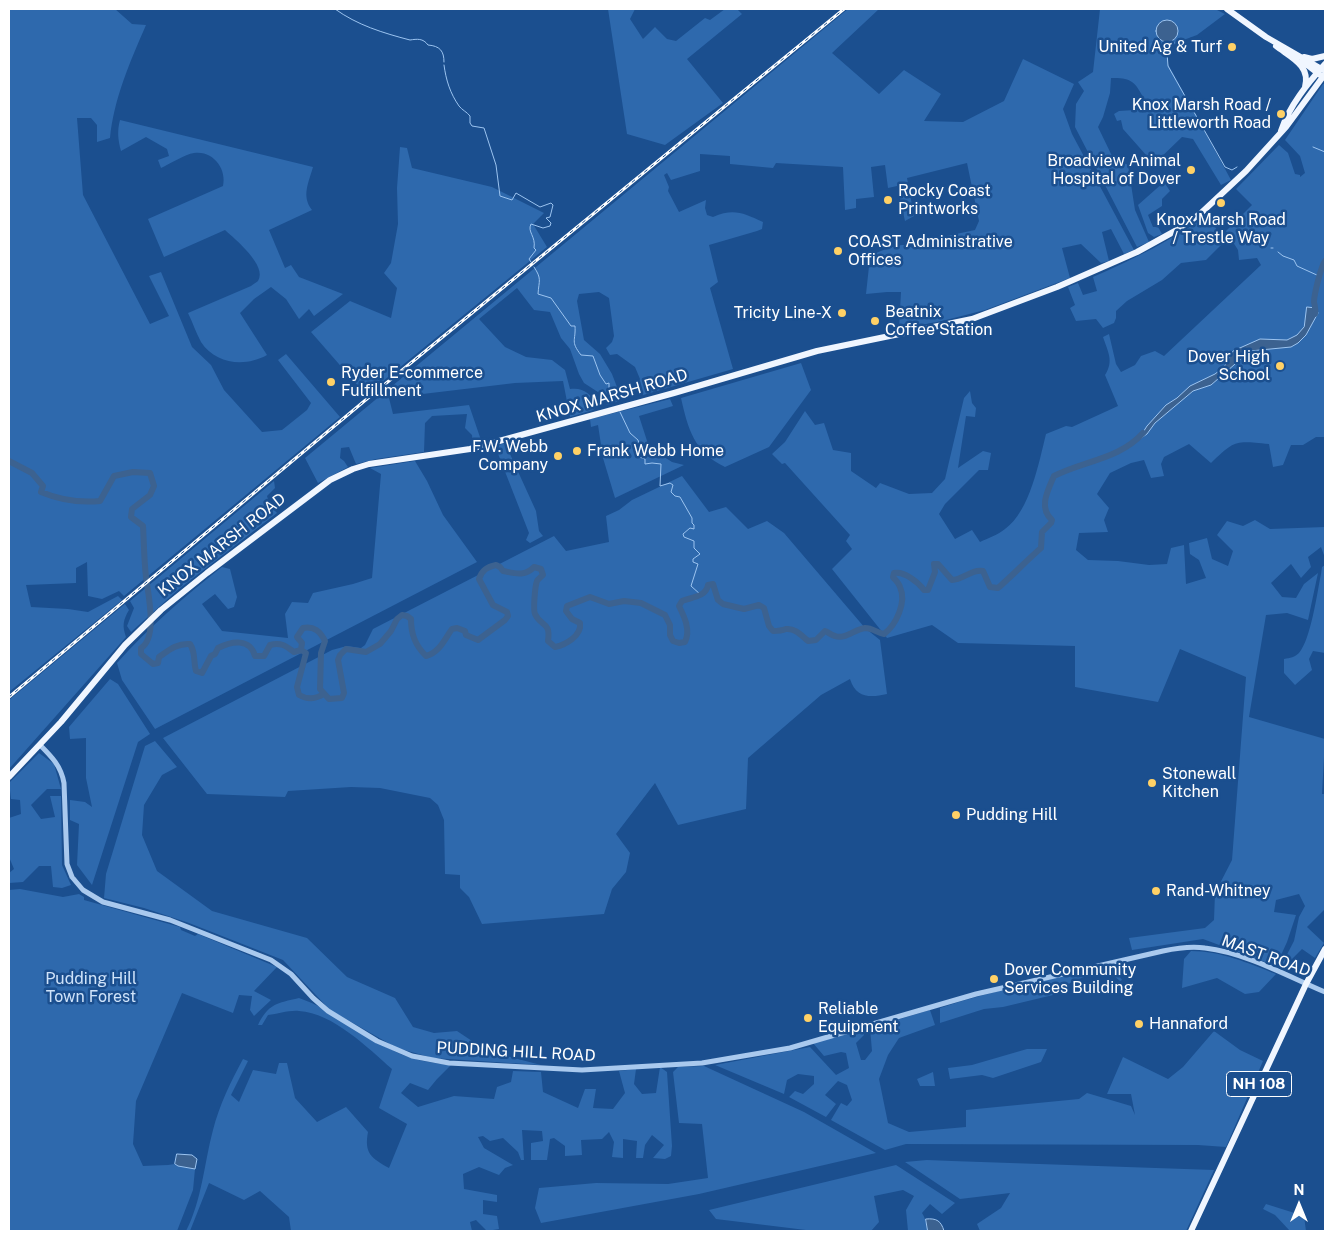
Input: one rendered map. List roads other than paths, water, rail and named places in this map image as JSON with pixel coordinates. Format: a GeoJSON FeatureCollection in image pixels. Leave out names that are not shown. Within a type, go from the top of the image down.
{"type":"FeatureCollection","features":[{"type":"Feature","properties":{"kind":"main road"},"geometry":{"type":"LineString","coordinates":[[1227,9],[1304,68],[1307,78],[1302,94]]}},
{"type":"Feature","properties":{"kind":"main road"},"geometry":{"type":"LineString","coordinates":[[1266,37],[1302,57],[1323,72]]}},
{"type":"Feature","properties":{"kind":"main road"},"geometry":{"type":"LineString","coordinates":[[1283,46],[1323,72]]}},
{"type":"Feature","properties":{"kind":"main road"},"geometry":{"type":"LineString","coordinates":[[1302,57],[1312,59],[1325,56]]}},
{"type":"Feature","properties":{"kind":"main road","name":"KNOX MARSH ROAD"},"geometry":{"type":"LineString","coordinates":[[1280,132],[1284,121],[1302,94],[1323,72]]}},
{"type":"Feature","properties":{"kind":"main road","name":"KNOX MARSH ROAD"},"geometry":{"type":"LineString","coordinates":[[9,777],[40,745],[138,632],[155,616],[207,573],[330,480],[353,469],[386,461],[470,449],[674,393],[817,351],[957,323],[1008,306],[1092,273],[1137,252],[1175,231],[1208,208],[1246,171],[1293,118],[1323,72]]}},
{"type":"Feature","properties":{"kind":"main road","name":"NH 108"},"geometry":{"type":"LineString","coordinates":[[1191,1231],[1306,984],[1325,949]]}},
{"type":"Feature","properties":{"kind":"street","name":"PUDDING HILL ROAD"},"geometry":{"type":"LineString","coordinates":[[40,745],[56,761],[62,773],[67,864],[76,882],[83,890],[103,902],[170,920],[271,960],[291,974],[328,1011],[377,1041],[412,1056],[449,1063],[595,1070],[702,1063]]}},
{"type":"Feature","properties":{"kind":"street","name":"MAST ROAD"},"geometry":{"type":"LineString","coordinates":[[702,1063],[790,1048],[976,994],[1065,972],[1181,948],[1207,948],[1223,952],[1271,968],[1325,992]]}},
{"type":"Feature","properties":{"kind":"waterway"},"geometry":{"type":"LineString","coordinates":[[335,9],[352,20],[371,28],[410,40],[422,40],[428,45],[438,48],[442,52],[444,62]]}},
{"type":"Feature","properties":{"kind":"waterway"},"geometry":{"type":"LineString","coordinates":[[1174,43],[1167,53],[1168,66],[1225,167],[1232,170],[1237,167]]}},
{"type":"Feature","properties":{"kind":"waterway"},"geometry":{"type":"LineString","coordinates":[[444,65],[449,86],[456,101],[470,116],[472,126],[484,128],[496,165],[500,196],[512,200],[516,193],[540,207],[551,203],[553,205],[550,217],[546,218],[551,223],[550,226],[543,228],[531,224],[530,229],[536,250],[529,259],[531,262]]}},
{"type":"Feature","properties":{"kind":"waterway"},"geometry":{"type":"LineString","coordinates":[[1313,147],[1325,152]]}},
{"type":"Feature","properties":{"kind":"waterway"},"geometry":{"type":"LineString","coordinates":[[1278,252],[1294,260],[1297,266],[1319,276]]}},
{"type":"Feature","properties":{"kind":"waterway"},"geometry":{"type":"LineString","coordinates":[[1315,314],[1315,293],[1325,261]]}},
{"type":"Feature","properties":{"kind":"waterway"},"geometry":{"type":"LineString","coordinates":[[534,267],[539,277],[538,294],[551,298],[571,326],[575,326],[574,341],[576,347],[581,355],[593,356],[600,375],[606,384],[609,383],[609,390],[614,392],[614,400]]}},
{"type":"Feature","properties":{"kind":"waterway"},"geometry":{"type":"LineString","coordinates":[[620,412],[630,433],[638,440],[641,451],[637,456],[645,459],[645,464],[661,464],[660,486],[670,483],[673,485],[671,492],[675,496],[680,497],[692,518],[694,529],[690,528],[683,534],[684,537],[694,541],[694,548],[700,554],[693,559],[693,562],[698,564],[691,586],[701,595]]}},
{"type":"Feature","properties":{"kind":"waterway"},"geometry":{"type":"LineString","coordinates":[[324,694],[312,698],[305,698],[299,695],[297,687],[306,653],[301,650],[302,643],[297,637],[303,628],[316,630],[325,641],[321,653],[320,689],[329,699],[342,698],[344,693],[338,660],[340,655],[346,649],[366,652],[380,644],[391,631],[397,619],[402,615],[411,619],[414,639],[426,656],[438,649],[452,629],[457,628],[465,631],[466,635],[478,640],[505,620],[508,616],[507,612],[493,605],[479,579],[485,569],[496,565],[503,571],[515,573],[527,572],[534,567],[541,569],[543,575],[537,580],[536,584],[534,612],[537,618],[547,627],[548,641],[555,647],[576,636],[580,628],[580,623],[572,619],[566,611],[567,606],[590,597],[609,604],[624,601],[641,603],[665,615],[670,625],[670,635],[673,641],[685,642],[687,628],[679,606],[682,601],[702,594],[708,585],[713,584],[718,600],[723,604],[744,609],[759,605],[764,608],[769,626],[773,631],[792,630],[798,632],[808,641],[816,640],[825,631],[839,637],[865,628],[884,634],[893,625],[901,606],[902,593],[899,584],[893,577],[894,573],[906,575],[924,590],[928,590],[935,572],[934,564],[938,564],[952,580],[983,571],[990,587],[998,588],[1041,548],[1042,532],[1052,520],[1048,515],[1045,504],[1054,476],[1123,449],[1143,433]]}},
{"type":"Feature","properties":{"kind":"waterway"},"geometry":{"type":"LineString","coordinates":[[9,461],[32,473],[43,486],[41,492],[62,499],[85,502],[100,501],[114,476],[133,472],[150,473],[154,486],[150,495],[132,509],[131,517],[143,526],[151,625],[146,643],[141,648],[141,654],[153,664],[158,663],[159,657],[170,650],[185,644],[190,644],[192,647],[196,671],[202,673],[211,656],[215,654],[218,648],[229,644],[245,644],[253,650],[255,656],[264,656],[270,645],[274,644],[283,645],[294,652],[301,650]]}},
{"type":"Feature","properties":{"kind":"railway"},"geometry":{"type":"LineString","coordinates":[[9,697],[368,398],[844,9]]}},
{"type":"Feature","properties":{"kind":"place","name":"United Ag & Turf"},"geometry":{"type":"Point","coordinates":[1232,47]}},
{"type":"Feature","properties":{"kind":"place","name":"Knox Marsh Road / Littleworth Road"},"geometry":{"type":"Point","coordinates":[1281,114]}},
{"type":"Feature","properties":{"kind":"place","name":"Broadview Animal Hospital of Dover"},"geometry":{"type":"Point","coordinates":[1191,170]}},
{"type":"Feature","properties":{"kind":"place","name":"Rocky Coast Printworks"},"geometry":{"type":"Point","coordinates":[888,200]}},
{"type":"Feature","properties":{"kind":"place","name":"Knox Marsh Road / Trestle Way"},"geometry":{"type":"Point","coordinates":[1221,203]}},
{"type":"Feature","properties":{"kind":"place","name":"COAST Administrative Offices"},"geometry":{"type":"Point","coordinates":[838,251]}},
{"type":"Feature","properties":{"kind":"place","name":"Tricity Line-X"},"geometry":{"type":"Point","coordinates":[842,313]}},
{"type":"Feature","properties":{"kind":"place","name":"Beatnix Coffee Station"},"geometry":{"type":"Point","coordinates":[875,321]}},
{"type":"Feature","properties":{"kind":"place","name":"Dover High School"},"geometry":{"type":"Point","coordinates":[1280,366]}},
{"type":"Feature","properties":{"kind":"place","name":"Ryder E-commerce Fulfillment"},"geometry":{"type":"Point","coordinates":[331,382]}},
{"type":"Feature","properties":{"kind":"place","name":"Frank Webb Home"},"geometry":{"type":"Point","coordinates":[577,451]}},
{"type":"Feature","properties":{"kind":"place","name":"F.W. Webb Company"},"geometry":{"type":"Point","coordinates":[558,456]}},
{"type":"Feature","properties":{"kind":"place","name":"Stonewall Kitchen"},"geometry":{"type":"Point","coordinates":[1152,783]}},
{"type":"Feature","properties":{"kind":"place","name":"Pudding Hill"},"geometry":{"type":"Point","coordinates":[956,815]}},
{"type":"Feature","properties":{"kind":"place","name":"Rand-Whitney"},"geometry":{"type":"Point","coordinates":[1156,891]}},
{"type":"Feature","properties":{"kind":"place","name":"Dover Community Services Building"},"geometry":{"type":"Point","coordinates":[994,979]}},
{"type":"Feature","properties":{"kind":"place","name":"Reliable Equipment"},"geometry":{"type":"Point","coordinates":[808,1018]}},
{"type":"Feature","properties":{"kind":"place","name":"Hannaford"},"geometry":{"type":"Point","coordinates":[1139,1024]}},
{"type":"Feature","properties":{"kind":"park label","name":"Pudding Hill Town Forest"},"geometry":{"type":"Point","coordinates":[91,988]}}]}
